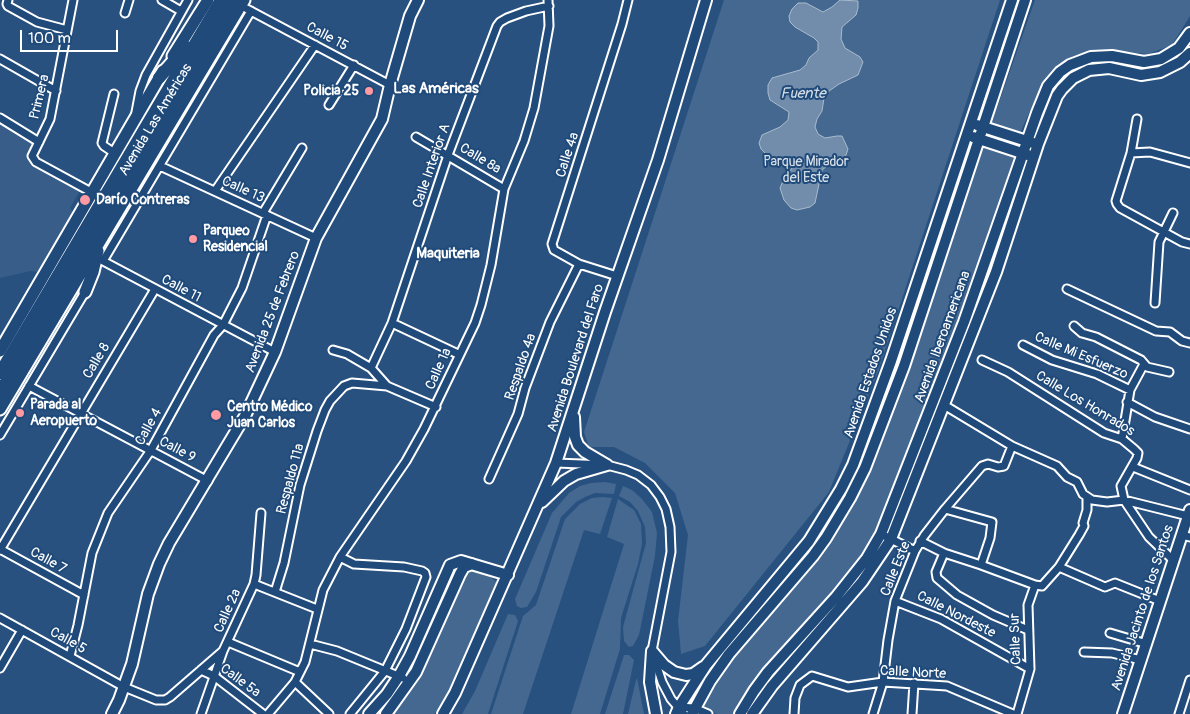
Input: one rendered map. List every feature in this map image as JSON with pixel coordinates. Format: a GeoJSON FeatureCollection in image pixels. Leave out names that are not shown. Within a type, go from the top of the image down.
{"type":"FeatureCollection","features":[{"type":"Feature","properties":{"kind":"highway"},"geometry":{"type":"LineString","coordinates":[[0,373],[221,0]]}},
{"type":"Feature","properties":{"kind":"highway"},"geometry":{"type":"LineString","coordinates":[[0,392],[242,4]]}},
{"type":"Feature","properties":{"kind":"highway"},"geometry":{"type":"LineString","coordinates":[[159,78],[209,20]]}},
{"type":"Feature","properties":{"kind":"main road","name":"Avenida Las Américas"},"geometry":{"type":"LineString","coordinates":[[0,351],[159,78],[208,0]]}},
{"type":"Feature","properties":{"kind":"main road","name":"Avenida Las Américas"},"geometry":{"type":"LineString","coordinates":[[0,409],[242,4]]}},
{"type":"Feature","properties":{"kind":"main road"},"geometry":{"type":"LineString","coordinates":[[85,292],[94,272],[98,251],[107,231]]}},
{"type":"Feature","properties":{"kind":"street","name":"Primera"},"geometry":{"type":"LineString","coordinates":[[73,0],[50,121],[32,155],[36,162],[93,193]]}},
{"type":"Feature","properties":{"kind":"street"},"geometry":{"type":"LineString","coordinates":[[125,13],[129,0]]}},
{"type":"Feature","properties":{"kind":"street"},"geometry":{"type":"LineString","coordinates":[[162,0],[182,11]]}},
{"type":"Feature","properties":{"kind":"street"},"geometry":{"type":"LineString","coordinates":[[134,122],[140,91],[146,76],[188,0]]}},
{"type":"Feature","properties":{"kind":"street","name":"Avenida 25 de Febrero"},"geometry":{"type":"LineString","coordinates":[[112,714],[132,664],[148,594],[159,564],[169,543],[208,481],[245,416],[275,352],[316,238],[382,118],[410,16],[418,0]]}},
{"type":"Feature","properties":{"kind":"street","name":"Calle 4a"},"geometry":{"type":"LineString","coordinates":[[618,276],[579,264],[554,250],[552,244],[628,0]]}},
{"type":"Feature","properties":{"kind":"street","name":"Avenida Boulevard del Faro"},"geometry":{"type":"LineString","coordinates":[[443,714],[455,693],[556,463],[658,160],[706,0]]}},
{"type":"Feature","properties":{"kind":"street","name":"Avenida Estados Unidos"},"geometry":{"type":"LineString","coordinates":[[680,712],[706,664],[809,541],[841,490],[853,465],[891,361],[1012,0]]}},
{"type":"Feature","properties":{"kind":"street","name":"Avenida Estados Unidos"},"geometry":{"type":"LineString","coordinates":[[693,711],[710,681],[729,654],[813,556],[826,538],[865,468],[904,366],[1025,0]]}},
{"type":"Feature","properties":{"kind":"street"},"geometry":{"type":"LineString","coordinates":[[8,2],[42,24],[66,30]]}},
{"type":"Feature","properties":{"kind":"street","name":"Calle Interior A"},"geometry":{"type":"LineString","coordinates":[[371,368],[392,323],[448,155],[497,26],[507,18],[549,3]]}},
{"type":"Feature","properties":{"kind":"street","name":"Calle 1a"},"geometry":{"type":"LineString","coordinates":[[268,714],[295,682],[300,672],[310,644],[323,590],[340,557],[406,460],[436,407],[458,354],[475,322],[491,265],[504,189],[524,141],[534,108],[549,26],[549,3]]}},
{"type":"Feature","properties":{"kind":"street"},"geometry":{"type":"LineString","coordinates":[[103,261],[160,166],[242,4]]}},
{"type":"Feature","properties":{"kind":"street","name":"Calle 15"},"geometry":{"type":"LineString","coordinates":[[242,4],[390,84]]}},
{"type":"Feature","properties":{"kind":"street","name":"Avenida Iberoamericana"},"geometry":{"type":"LineString","coordinates":[[740,714],[765,676],[836,597],[886,537],[1048,86],[1060,72],[1091,57],[1103,56],[1144,62],[1161,59],[1178,48],[1190,34]]}},
{"type":"Feature","properties":{"kind":"street"},"geometry":{"type":"LineString","coordinates":[[215,191],[315,45]]}},
{"type":"Feature","properties":{"kind":"street","name":"Avenida Iberoamericana"},"geometry":{"type":"LineString","coordinates":[[752,714],[772,686],[862,582],[886,537],[944,405],[996,272],[1038,144],[1057,96],[1073,78],[1089,70],[1109,68],[1141,75],[1160,72],[1180,62],[1190,53]]}},
{"type":"Feature","properties":{"kind":"street"},"geometry":{"type":"LineString","coordinates":[[0,59],[56,91]]}},
{"type":"Feature","properties":{"kind":"street"},"geometry":{"type":"LineString","coordinates":[[328,105],[354,65]]}},
{"type":"Feature","properties":{"kind":"street"},"geometry":{"type":"LineString","coordinates":[[114,94],[102,143],[116,154]]}},
{"type":"Feature","properties":{"kind":"street"},"geometry":{"type":"LineString","coordinates":[[0,118],[39,142]]}},
{"type":"Feature","properties":{"kind":"street"},"geometry":{"type":"LineString","coordinates":[[1137,119],[1131,153],[1116,201],[1117,204],[1120,208],[1163,232],[1190,244]]}},
{"type":"Feature","properties":{"kind":"street"},"geometry":{"type":"LineString","coordinates":[[971,123],[1038,144]]}},
{"type":"Feature","properties":{"kind":"street"},"geometry":{"type":"LineString","coordinates":[[967,135],[1034,157]]}},
{"type":"Feature","properties":{"kind":"street","name":"Calle 8a"},"geometry":{"type":"LineString","coordinates":[[416,137],[504,189]]}},
{"type":"Feature","properties":{"kind":"street","name":"Calle 4"},"geometry":{"type":"LineString","coordinates":[[70,656],[92,553],[108,513],[151,450],[214,335],[223,325],[242,288],[265,214],[302,148]]}},
{"type":"Feature","properties":{"kind":"street"},"geometry":{"type":"LineString","coordinates":[[1131,153],[1150,152],[1190,163]]}},
{"type":"Feature","properties":{"kind":"street","name":"Calle 13"},"geometry":{"type":"LineString","coordinates":[[160,166],[316,238]]}},
{"type":"Feature","properties":{"kind":"street"},"geometry":{"type":"LineString","coordinates":[[1155,303],[1159,242],[1173,213]]}},
{"type":"Feature","properties":{"kind":"street"},"geometry":{"type":"LineString","coordinates":[[103,261],[107,231]]}},
{"type":"Feature","properties":{"kind":"street","name":"Calle 11"},"geometry":{"type":"LineString","coordinates":[[103,261],[275,352]]}},
{"type":"Feature","properties":{"kind":"street","name":"Respaldo 4a"},"geometry":{"type":"LineString","coordinates":[[490,479],[518,414],[525,388],[550,322],[579,264]]}},
{"type":"Feature","properties":{"kind":"street","name":"Calle 8"},"geometry":{"type":"LineString","coordinates":[[0,549],[155,289]]}},
{"type":"Feature","properties":{"kind":"street"},"geometry":{"type":"LineString","coordinates":[[1067,289],[1156,331],[1170,332],[1182,341],[1190,343]]}},
{"type":"Feature","properties":{"kind":"street"},"geometry":{"type":"LineString","coordinates":[[0,435],[85,292]]}},
{"type":"Feature","properties":{"kind":"street"},"geometry":{"type":"LineString","coordinates":[[392,323],[458,354]]}},
{"type":"Feature","properties":{"kind":"street"},"geometry":{"type":"LineString","coordinates":[[1074,326],[1082,333],[1141,360],[1153,369],[1169,372]]}},
{"type":"Feature","properties":{"kind":"street","name":"Calle Mi Esfuerzo"},"geometry":{"type":"LineString","coordinates":[[1023,345],[1052,360],[1097,374],[1130,390]]}},
{"type":"Feature","properties":{"kind":"street"},"geometry":{"type":"LineString","coordinates":[[333,350],[347,354],[371,368],[387,386]]}},
{"type":"Feature","properties":{"kind":"street","name":"Calle Los Honrados"},"geometry":{"type":"LineString","coordinates":[[982,360],[1008,372],[1104,433],[1122,439],[1138,453],[1121,486],[1124,500]]}},
{"type":"Feature","properties":{"kind":"street"},"geometry":{"type":"LineString","coordinates":[[891,361],[904,366]]}},
{"type":"Feature","properties":{"kind":"street"},"geometry":{"type":"LineString","coordinates":[[1122,439],[1130,390],[1144,364]]}},
{"type":"Feature","properties":{"kind":"street","name":"Respaldo 11a"},"geometry":{"type":"LineString","coordinates":[[275,592],[284,563],[300,485],[325,410],[330,401],[344,386],[352,383],[387,386],[436,407]]}},
{"type":"Feature","properties":{"kind":"street","name":"Calle 9"},"geometry":{"type":"LineString","coordinates":[[29,386],[208,481]]}},
{"type":"Feature","properties":{"kind":"street","name":"Calle Mi Esfuerzo"},"geometry":{"type":"LineString","coordinates":[[1127,402],[1155,417],[1190,429]]}},
{"type":"Feature","properties":{"kind":"street"},"geometry":{"type":"LineString","coordinates":[[920,541],[944,553],[1042,586],[1059,567],[1084,525],[1087,510],[1087,498],[1077,482],[1056,466],[1012,446],[944,405]]}},
{"type":"Feature","properties":{"kind":"street"},"geometry":{"type":"LineString","coordinates":[[574,412],[575,437],[578,446],[584,452],[607,465],[638,475],[651,485],[660,496],[666,509],[670,527],[671,552],[652,651],[650,682],[656,714]]}},
{"type":"Feature","properties":{"kind":"street","name":"Calle Este"},"geometry":{"type":"LineString","coordinates":[[873,714],[883,682],[888,640],[896,600],[920,541],[982,466],[988,464],[1004,466],[1012,446]]}},
{"type":"Feature","properties":{"kind":"street"},"geometry":{"type":"LineString","coordinates":[[556,463],[607,465]]}},
{"type":"Feature","properties":{"kind":"street"},"geometry":{"type":"LineString","coordinates":[[537,508],[564,481],[576,474],[607,465]]}},
{"type":"Feature","properties":{"kind":"street"},"geometry":{"type":"LineString","coordinates":[[1132,467],[1190,490]]}},
{"type":"Feature","properties":{"kind":"street"},"geometry":{"type":"LineString","coordinates":[[1087,498],[1102,502],[1124,500],[1189,513]]}},
{"type":"Feature","properties":{"kind":"street"},"geometry":{"type":"LineString","coordinates":[[1124,500],[1148,536],[1173,560]]}},
{"type":"Feature","properties":{"kind":"street"},"geometry":{"type":"LineString","coordinates":[[945,509],[992,522],[990,538],[981,565]]}},
{"type":"Feature","properties":{"kind":"street","name":"Calle 2a"},"geometry":{"type":"LineString","coordinates":[[201,714],[223,651],[254,584],[261,513]]}},
{"type":"Feature","properties":{"kind":"street","name":"Avenida Jacinto de los Santos"},"geometry":{"type":"LineString","coordinates":[[1123,714],[1173,560],[1186,536],[1189,513]]}},
{"type":"Feature","properties":{"kind":"street"},"geometry":{"type":"LineString","coordinates":[[886,537],[915,551]]}},
{"type":"Feature","properties":{"kind":"street","name":"Calle 7"},"geometry":{"type":"LineString","coordinates":[[0,549],[84,595]]}},
{"type":"Feature","properties":{"kind":"street"},"geometry":{"type":"LineString","coordinates":[[944,553],[936,572],[937,578],[957,594],[993,615],[1028,630]]}},
{"type":"Feature","properties":{"kind":"street"},"geometry":{"type":"LineString","coordinates":[[340,557],[354,564],[404,567],[422,571],[426,574],[406,629],[386,670],[350,714]]}},
{"type":"Feature","properties":{"kind":"street"},"geometry":{"type":"LineString","coordinates":[[369,714],[387,694],[410,656],[450,565],[461,561],[508,575]]}},
{"type":"Feature","properties":{"kind":"street"},"geometry":{"type":"LineString","coordinates":[[386,714],[410,681],[464,567],[472,564]]}},
{"type":"Feature","properties":{"kind":"street"},"geometry":{"type":"LineString","coordinates":[[1059,567],[1105,588],[1114,582],[1160,601]]}},
{"type":"Feature","properties":{"kind":"street"},"geometry":{"type":"LineString","coordinates":[[254,584],[317,609]]}},
{"type":"Feature","properties":{"kind":"street","name":"Calle Sur"},"geometry":{"type":"LineString","coordinates":[[1017,714],[1030,669],[1027,606],[1035,585]]}},
{"type":"Feature","properties":{"kind":"street","name":"Calle Nordeste"},"geometry":{"type":"LineString","coordinates":[[896,600],[941,619],[1030,669]]}},
{"type":"Feature","properties":{"kind":"street","name":"Calle 5"},"geometry":{"type":"LineString","coordinates":[[0,618],[124,687]]}},
{"type":"Feature","properties":{"kind":"street"},"geometry":{"type":"LineString","coordinates":[[0,668],[22,630]]}},
{"type":"Feature","properties":{"kind":"street"},"geometry":{"type":"LineString","coordinates":[[1110,633],[1146,644]]}},
{"type":"Feature","properties":{"kind":"street"},"geometry":{"type":"LineString","coordinates":[[228,642],[300,672]]}},
{"type":"Feature","properties":{"kind":"street"},"geometry":{"type":"LineString","coordinates":[[310,644],[337,651],[410,681]]}},
{"type":"Feature","properties":{"kind":"street","name":"Calle 5a"},"geometry":{"type":"LineString","coordinates":[[124,687],[156,700],[164,700],[170,697],[223,651]]}},
{"type":"Feature","properties":{"kind":"street"},"geometry":{"type":"LineString","coordinates":[[652,651],[664,665],[680,674],[693,674],[706,664]]}},
{"type":"Feature","properties":{"kind":"street"},"geometry":{"type":"LineString","coordinates":[[652,651],[662,682],[671,700],[680,712],[693,711],[708,714]]}},
{"type":"Feature","properties":{"kind":"street"},"geometry":{"type":"LineString","coordinates":[[1084,652],[1112,653],[1141,660]]}},
{"type":"Feature","properties":{"kind":"street","name":"Calle 5a"},"geometry":{"type":"LineString","coordinates":[[201,670],[214,676],[263,714]]}},
{"type":"Feature","properties":{"kind":"street","name":"Calle Norte"},"geometry":{"type":"LineString","coordinates":[[794,714],[796,694],[801,685],[812,676],[848,687],[883,682],[950,687],[1013,714]]}},
{"type":"Feature","properties":{"kind":"street"},"geometry":{"type":"LineString","coordinates":[[1179,714],[1190,680]]}},
{"type":"Feature","properties":{"kind":"street"},"geometry":{"type":"LineString","coordinates":[[295,682],[329,714]]}},
{"type":"Feature","properties":{"kind":"street"},"geometry":{"type":"LineString","coordinates":[[912,714],[914,684]]}},
{"type":"Feature","properties":{"kind":"shaded area"},"geometry":{"type":"Polygon","coordinates":[[[0,121],[36,142],[28,157],[81,189],[70,208],[73,212],[37,272],[31,271],[0,278],[0,121]]]}},
{"type":"Feature","properties":{"kind":"green space","name":"Parque Mirador del Este"},"geometry":{"type":"Polygon","coordinates":[[[724,0],[1000,0],[878,372],[829,492],[705,646],[681,654],[678,621],[688,535],[675,493],[645,463],[614,447],[589,447],[584,432],[724,0]]]}},
{"type":"Feature","properties":{"kind":"green space"},"geometry":{"type":"Polygon","coordinates":[[[1035,0],[1190,0],[1190,16],[1172,45],[1148,54],[1104,50],[1073,56],[1043,83],[1020,133],[991,125],[1035,0]]]}},
{"type":"Feature","properties":{"kind":"green space"},"geometry":{"type":"Polygon","coordinates":[[[981,143],[1017,155],[950,352],[879,533],[836,593],[773,661],[741,703],[736,714],[717,714],[701,706],[714,680],[854,498],[981,143]]]}},
{"type":"Feature","properties":{"kind":"green space"},"geometry":{"type":"Polygon","coordinates":[[[605,482],[616,484],[614,494],[595,493],[585,497],[576,502],[561,517],[536,592],[527,607],[521,608],[517,606],[515,599],[552,513],[569,493],[580,486],[605,482]]]}},
{"type":"Feature","properties":{"kind":"green space"},"geometry":{"type":"Polygon","coordinates":[[[623,486],[632,490],[652,512],[657,533],[655,556],[639,635],[633,646],[629,647],[624,641],[623,627],[646,543],[645,527],[638,511],[630,502],[619,496],[623,486]]]}},
{"type":"Feature","properties":{"kind":"green space"},"geometry":{"type":"Polygon","coordinates":[[[592,498],[612,498],[600,534],[584,530],[523,714],[491,714],[523,616],[536,605],[565,519],[580,504],[592,498]]]}},
{"type":"Feature","properties":{"kind":"green space"},"geometry":{"type":"Polygon","coordinates":[[[618,499],[634,510],[641,524],[642,544],[638,564],[621,618],[620,649],[600,714],[571,714],[624,544],[607,537],[618,499]]]}},
{"type":"Feature","properties":{"kind":"green space"},"geometry":{"type":"Polygon","coordinates":[[[452,568],[456,568],[459,571],[414,672],[383,714],[370,714],[388,694],[452,568]]]}},
{"type":"Feature","properties":{"kind":"green space"},"geometry":{"type":"Polygon","coordinates":[[[468,569],[477,570],[488,575],[498,583],[440,708],[434,714],[390,714],[462,577],[468,569]]]}},
{"type":"Feature","properties":{"kind":"green space"},"geometry":{"type":"Polygon","coordinates":[[[508,614],[515,615],[518,621],[488,714],[462,714],[475,691],[508,614]]]}},
{"type":"Feature","properties":{"kind":"green space"},"geometry":{"type":"Polygon","coordinates":[[[624,655],[629,655],[634,660],[623,714],[605,714],[624,655]]]}},
{"type":"Feature","properties":{"kind":"green space"},"geometry":{"type":"Polygon","coordinates":[[[637,678],[644,714],[628,714],[636,680],[637,678]]]}},
{"type":"Feature","properties":{"kind":"water","name":"Fuente"},"geometry":{"type":"Polygon","coordinates":[[[840,0],[858,1],[856,15],[842,27],[841,39],[845,48],[860,57],[863,62],[858,75],[829,91],[824,98],[822,111],[815,127],[818,134],[825,138],[842,136],[848,149],[844,159],[822,170],[815,203],[810,207],[797,210],[791,208],[784,200],[780,188],[792,168],[792,163],[768,156],[761,149],[759,143],[762,135],[780,127],[788,120],[789,112],[770,100],[768,85],[772,78],[800,70],[818,50],[818,42],[814,38],[790,22],[789,16],[792,9],[798,3],[806,3],[823,12],[840,0]]]}},
{"type":"Feature","properties":{"kind":"place","name":"Policia 25"},"geometry":{"type":"Point","coordinates":[369,91]}},
{"type":"Feature","properties":{"kind":"place","name":"Darío Contreras"},"geometry":{"type":"Point","coordinates":[85,200]}},
{"type":"Feature","properties":{"kind":"place","name":"Parqueo Residencial"},"geometry":{"type":"Point","coordinates":[193,239]}},
{"type":"Feature","properties":{"kind":"place","name":"Parada al Aeropuerto"},"geometry":{"type":"Point","coordinates":[20,413]}},
{"type":"Feature","properties":{"kind":"place","name":"Centro Médico Juan Carlos"},"geometry":{"type":"Point","coordinates":[216,415]}},
{"type":"Feature","properties":{"kind":"district","name":"Las Américas"},"geometry":{"type":"Point","coordinates":[436,89]}},
{"type":"Feature","properties":{"kind":"district","name":"Maquiteria"},"geometry":{"type":"Point","coordinates":[448,254]}}]}
